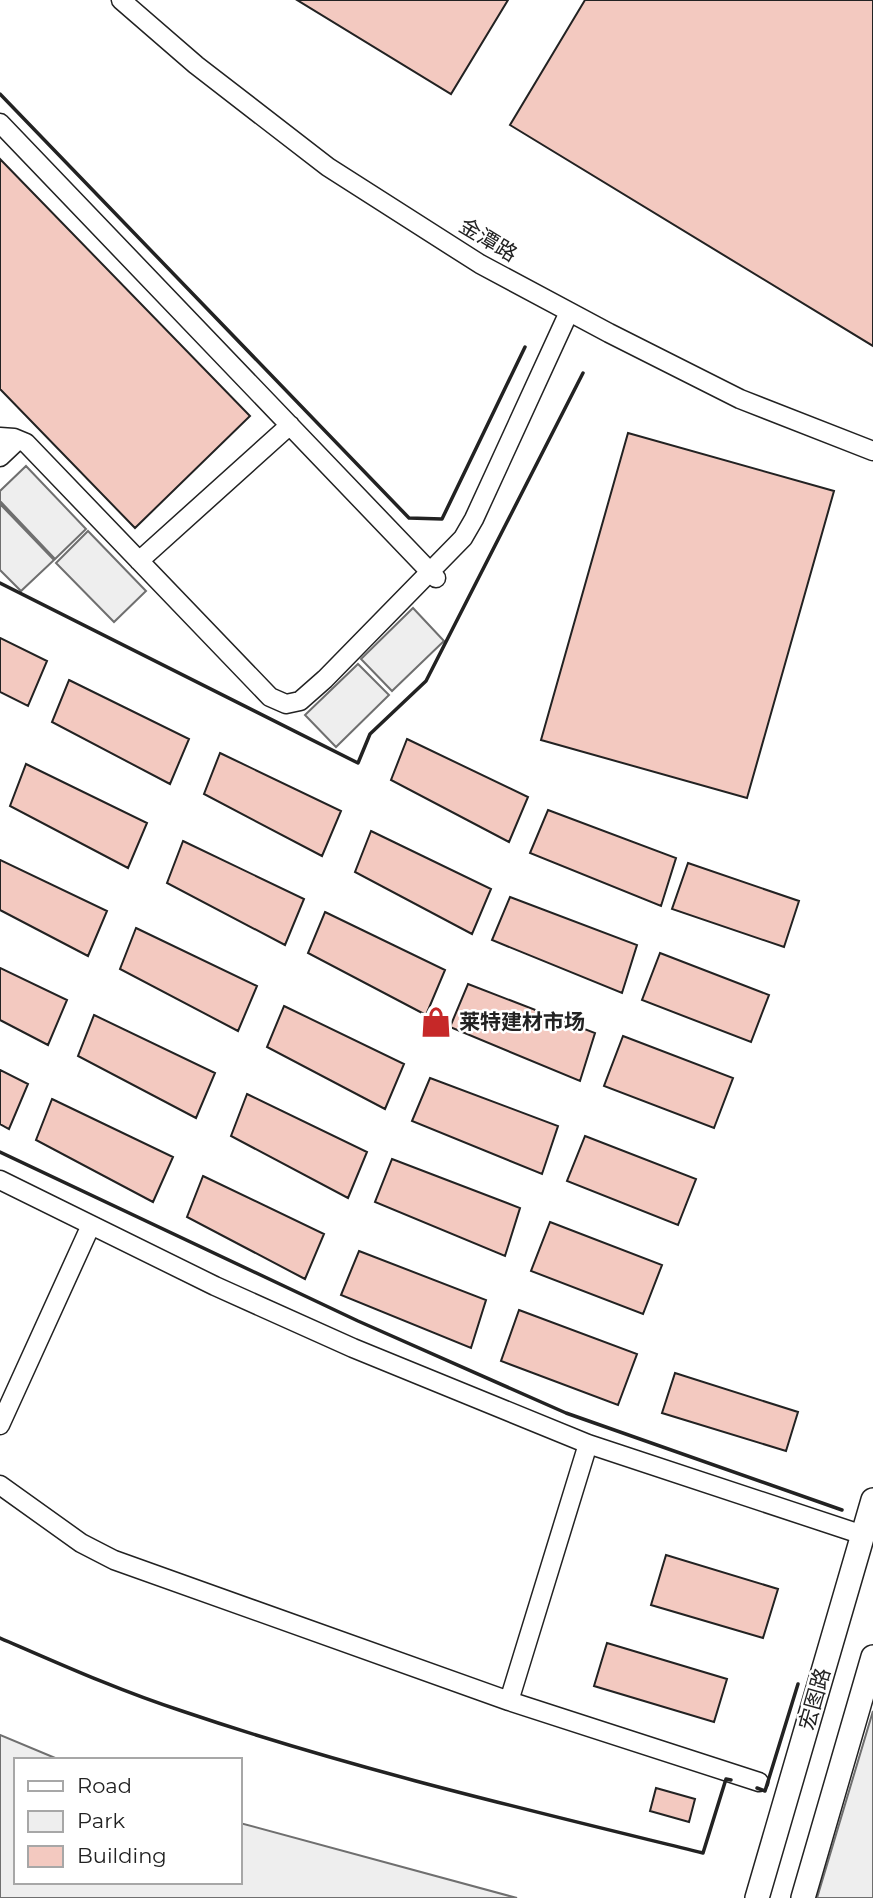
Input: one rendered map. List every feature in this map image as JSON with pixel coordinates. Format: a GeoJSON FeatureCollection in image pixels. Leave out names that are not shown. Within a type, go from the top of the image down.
{"type":"FeatureCollection","features":[{"type":"Feature","properties":{"kind":"main road","name":"宏图路"},"geometry":{"type":"LineString","coordinates":[[757,1898],[873,1500]]}},
{"type":"Feature","properties":{"kind":"main road","name":"宏图路"},"geometry":{"type":"LineString","coordinates":[[803,1898],[873,1657]]}},
{"type":"Feature","properties":{"kind":"street","name":"金潭路"},"geometry":{"type":"LineString","coordinates":[[121,0],[196,65],[328,167],[480,264],[740,399],[873,452]]}},
{"type":"Feature","properties":{"kind":"street"},"geometry":{"type":"LineString","coordinates":[[0,123],[433,575]]}},
{"type":"Feature","properties":{"kind":"street"},"geometry":{"type":"LineString","coordinates":[[0,457],[9,438],[33,450],[270,697],[286,705],[300,701],[325,679],[433,575],[463,538],[569,312]]}},
{"type":"Feature","properties":{"kind":"street"},"geometry":{"type":"LineString","coordinates":[[139,561],[290,425]]}},
{"type":"Feature","properties":{"kind":"street"},"geometry":{"type":"LineString","coordinates":[[0,1180],[215,1286],[353,1348],[589,1444],[863,1535]]}},
{"type":"Feature","properties":{"kind":"street"},"geometry":{"type":"LineString","coordinates":[[0,1425],[91,1225]]}},
{"type":"Feature","properties":{"kind":"street"},"geometry":{"type":"LineString","coordinates":[[509,1701],[589,1444]]}},
{"type":"Feature","properties":{"kind":"street"},"geometry":{"type":"LineString","coordinates":[[0,1485],[81,1543],[114,1560],[509,1701],[759,1782]]}},
{"type":"Feature","properties":{"kind":"green space"},"geometry":{"type":"Polygon","coordinates":[[[26,466],[86,529],[55,559],[0,501],[0,491],[26,466]]]}},
{"type":"Feature","properties":{"kind":"green space"},"geometry":{"type":"Polygon","coordinates":[[[0,504],[54,560],[21,591],[0,570],[0,504]]]}},
{"type":"Feature","properties":{"kind":"green space"},"geometry":{"type":"Polygon","coordinates":[[[88,531],[146,591],[114,622],[56,563],[88,531]]]}},
{"type":"Feature","properties":{"kind":"green space"},"geometry":{"type":"Polygon","coordinates":[[[413,608],[444,641],[392,691],[361,659],[413,608]]]}},
{"type":"Feature","properties":{"kind":"green space"},"geometry":{"type":"Polygon","coordinates":[[[358,664],[389,695],[336,747],[305,715],[358,664]]]}},
{"type":"Feature","properties":{"kind":"green space"},"geometry":{"type":"Polygon","coordinates":[[[873,1711],[873,1898],[817,1898],[873,1711]]]}},
{"type":"Feature","properties":{"kind":"green space"},"geometry":{"type":"Polygon","coordinates":[[[0,1735],[55,1758],[14,1758],[14,1884],[242,1884],[242,1824],[517,1898],[0,1898],[0,1735]]]}},
{"type":"Feature","properties":{"kind":"building"},"geometry":{"type":"Polygon","coordinates":[[[297,0],[508,0],[451,94],[297,0]]]}},
{"type":"Feature","properties":{"kind":"building"},"geometry":{"type":"Polygon","coordinates":[[[585,0],[873,0],[873,346],[510,125],[585,0]]]}},
{"type":"Feature","properties":{"kind":"building"},"geometry":{"type":"Polygon","coordinates":[[[0,159],[250,416],[135,528],[0,389],[0,159]]]}},
{"type":"Feature","properties":{"kind":"building"},"geometry":{"type":"Polygon","coordinates":[[[628,433],[834,491],[747,798],[541,740],[628,433]]]}},
{"type":"Feature","properties":{"kind":"building"},"geometry":{"type":"Polygon","coordinates":[[[0,638],[47,661],[28,706],[0,692],[0,638]]]}},
{"type":"Feature","properties":{"kind":"building"},"geometry":{"type":"Polygon","coordinates":[[[69,680],[189,739],[170,784],[52,722],[69,680]]]}},
{"type":"Feature","properties":{"kind":"building"},"geometry":{"type":"Polygon","coordinates":[[[407,739],[528,797],[509,842],[391,780],[407,739]]]}},
{"type":"Feature","properties":{"kind":"building"},"geometry":{"type":"Polygon","coordinates":[[[220,753],[341,811],[322,856],[204,794],[220,753]]]}},
{"type":"Feature","properties":{"kind":"building"},"geometry":{"type":"Polygon","coordinates":[[[26,764],[147,823],[128,868],[10,806],[26,764]]]}},
{"type":"Feature","properties":{"kind":"building"},"geometry":{"type":"Polygon","coordinates":[[[548,810],[676,858],[661,906],[530,853],[548,810]]]}},
{"type":"Feature","properties":{"kind":"building"},"geometry":{"type":"Polygon","coordinates":[[[371,831],[491,889],[472,934],[355,872],[371,831]]]}},
{"type":"Feature","properties":{"kind":"building"},"geometry":{"type":"Polygon","coordinates":[[[183,841],[304,899],[285,945],[167,883],[183,841]]]}},
{"type":"Feature","properties":{"kind":"building"},"geometry":{"type":"Polygon","coordinates":[[[0,860],[107,911],[88,956],[0,910],[0,860]]]}},
{"type":"Feature","properties":{"kind":"building"},"geometry":{"type":"Polygon","coordinates":[[[688,863],[799,901],[784,947],[672,909],[688,863]]]}},
{"type":"Feature","properties":{"kind":"building"},"geometry":{"type":"Polygon","coordinates":[[[510,897],[637,945],[622,993],[492,940],[510,897]]]}},
{"type":"Feature","properties":{"kind":"building"},"geometry":{"type":"Polygon","coordinates":[[[325,912],[445,970],[426,1015],[308,953],[325,912]]]}},
{"type":"Feature","properties":{"kind":"building"},"geometry":{"type":"Polygon","coordinates":[[[136,928],[257,986],[238,1031],[120,969],[136,928]]]}},
{"type":"Feature","properties":{"kind":"building"},"geometry":{"type":"Polygon","coordinates":[[[660,953],[769,995],[751,1042],[642,1000],[660,953]]]}},
{"type":"Feature","properties":{"kind":"building"},"geometry":{"type":"Polygon","coordinates":[[[0,968],[67,1000],[48,1045],[0,1020],[0,968]]]}},
{"type":"Feature","properties":{"kind":"building"},"geometry":{"type":"Polygon","coordinates":[[[468,984],[595,1033],[580,1081],[450,1027],[468,984]]]}},
{"type":"Feature","properties":{"kind":"building"},"geometry":{"type":"Polygon","coordinates":[[[284,1006],[404,1064],[385,1109],[267,1047],[284,1006]]]}},
{"type":"Feature","properties":{"kind":"building"},"geometry":{"type":"Polygon","coordinates":[[[94,1015],[215,1073],[196,1118],[78,1056],[94,1015]]]}},
{"type":"Feature","properties":{"kind":"building"},"geometry":{"type":"Polygon","coordinates":[[[623,1036],[733,1078],[714,1128],[604,1086],[623,1036]]]}},
{"type":"Feature","properties":{"kind":"building"},"geometry":{"type":"Polygon","coordinates":[[[0,1070],[28,1084],[9,1129],[0,1124],[0,1070]]]}},
{"type":"Feature","properties":{"kind":"building"},"geometry":{"type":"Polygon","coordinates":[[[430,1078],[558,1126],[542,1174],[412,1121],[430,1078]]]}},
{"type":"Feature","properties":{"kind":"building"},"geometry":{"type":"Polygon","coordinates":[[[247,1094],[367,1152],[348,1198],[231,1136],[247,1094]]]}},
{"type":"Feature","properties":{"kind":"building"},"geometry":{"type":"Polygon","coordinates":[[[52,1099],[173,1157],[153,1202],[36,1140],[52,1099]]]}},
{"type":"Feature","properties":{"kind":"building"},"geometry":{"type":"Polygon","coordinates":[[[585,1136],[696,1179],[678,1225],[567,1181],[585,1136]]]}},
{"type":"Feature","properties":{"kind":"building"},"geometry":{"type":"Polygon","coordinates":[[[392,1159],[520,1208],[505,1256],[375,1202],[392,1159]]]}},
{"type":"Feature","properties":{"kind":"building"},"geometry":{"type":"Polygon","coordinates":[[[203,1176],[324,1234],[305,1279],[187,1217],[203,1176]]]}},
{"type":"Feature","properties":{"kind":"building"},"geometry":{"type":"Polygon","coordinates":[[[550,1222],[662,1265],[643,1314],[531,1271],[550,1222]]]}},
{"type":"Feature","properties":{"kind":"building"},"geometry":{"type":"Polygon","coordinates":[[[359,1251],[486,1300],[471,1348],[341,1295],[359,1251]]]}},
{"type":"Feature","properties":{"kind":"building"},"geometry":{"type":"Polygon","coordinates":[[[519,1310],[637,1354],[618,1405],[501,1361],[519,1310]]]}},
{"type":"Feature","properties":{"kind":"building"},"geometry":{"type":"Polygon","coordinates":[[[675,1373],[798,1412],[786,1451],[662,1413],[675,1373]]]}},
{"type":"Feature","properties":{"kind":"building"},"geometry":{"type":"Polygon","coordinates":[[[666,1555],[778,1589],[763,1638],[651,1605],[666,1555]]]}},
{"type":"Feature","properties":{"kind":"building"},"geometry":{"type":"Polygon","coordinates":[[[607,1643],[727,1679],[714,1722],[594,1686],[607,1643]]]}},
{"type":"Feature","properties":{"kind":"building"},"geometry":{"type":"Polygon","coordinates":[[[656,1788],[695,1799],[689,1822],[650,1811],[656,1788]]]}},
{"type":"Feature","properties":{"kind":"wall"},"geometry":{"type":"LineString","coordinates":[[0,94],[409,518],[442,519],[525,347]]}},
{"type":"Feature","properties":{"kind":"wall"},"geometry":{"type":"LineString","coordinates":[[0,583],[358,763],[370,734],[426,681],[583,373]]}},
{"type":"Feature","properties":{"kind":"wall"},"geometry":{"type":"LineString","coordinates":[[0,1152],[358,1321],[566,1413],[842,1510]]}},
{"type":"Feature","properties":{"kind":"wall"},"geometry":{"type":"LineString","coordinates":[[0,1638],[136,1695],[311,1752],[441,1788],[703,1853],[726,1779],[731,1780]]}},
{"type":"Feature","properties":{"kind":"wall"},"geometry":{"type":"LineString","coordinates":[[757,1788],[765,1791],[798,1684]]}},
{"type":"Feature","properties":{"kind":"place","name":"莱特建材市场"},"geometry":{"type":"Point","coordinates":[436,1022]}}]}
